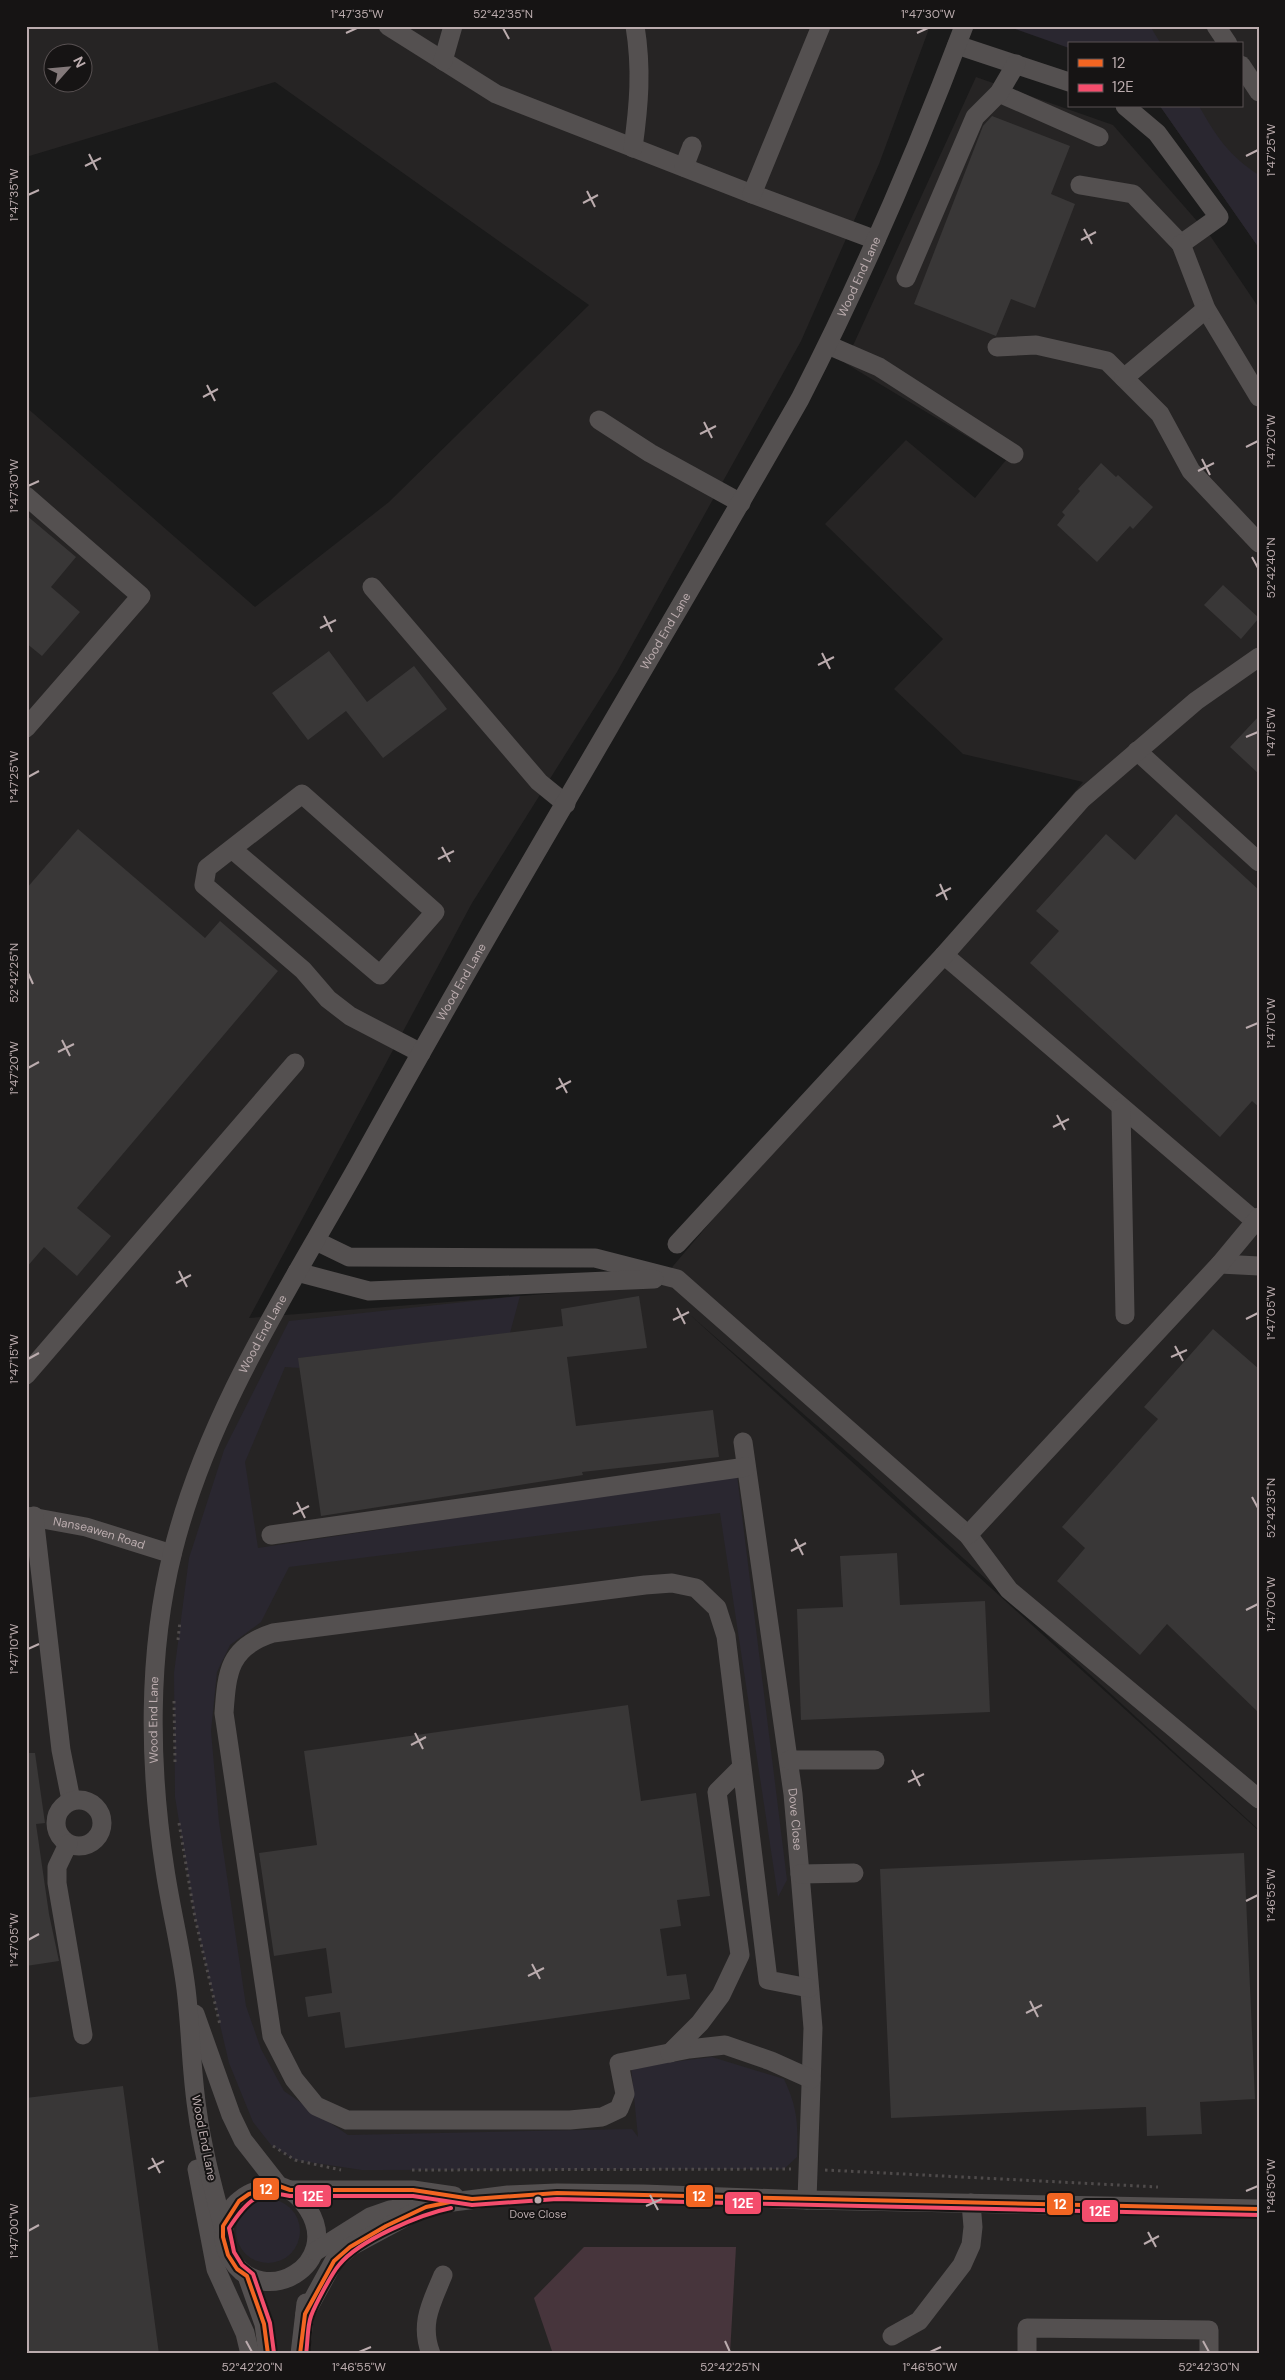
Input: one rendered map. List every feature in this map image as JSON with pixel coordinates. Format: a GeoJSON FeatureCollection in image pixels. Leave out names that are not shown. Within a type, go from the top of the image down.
{"type":"FeatureCollection","features":[{"type":"Feature","properties":{"kind":"street"},"geometry":{"type":"LineString","coordinates":[[388,26],[496,94],[632,148],[876,240]]}},
{"type":"Feature","properties":{"kind":"street"},"geometry":{"type":"LineString","coordinates":[[443,61],[453,26]]}},
{"type":"Feature","properties":{"kind":"street"},"geometry":{"type":"LineString","coordinates":[[632,148],[638,112],[640,58],[635,26]]}},
{"type":"Feature","properties":{"kind":"street"},"geometry":{"type":"LineString","coordinates":[[752,194],[821,26]]}},
{"type":"Feature","properties":{"kind":"street","name":"Wood End Lane"},"geometry":{"type":"LineString","coordinates":[[223,2226],[197,2111],[186,1989],[165,1868],[155,1787],[155,1683],[162,1611],[172,1554],[189,1494],[210,1439],[240,1376],[306,1274],[316,1241],[421,1052],[800,399],[828,345],[876,240],[964,26]]}},
{"type":"Feature","properties":{"kind":"street"},"geometry":{"type":"LineString","coordinates":[[1216,26],[1227,42]]}},
{"type":"Feature","properties":{"kind":"street"},"geometry":{"type":"LineString","coordinates":[[957,45],[1068,82]]}},
{"type":"Feature","properties":{"kind":"street"},"geometry":{"type":"LineString","coordinates":[[906,278],[976,116],[999,92],[1016,64]]}},
{"type":"Feature","properties":{"kind":"street"},"geometry":{"type":"LineString","coordinates":[[1242,66],[1259,92]]}},
{"type":"Feature","properties":{"kind":"street"},"geometry":{"type":"LineString","coordinates":[[999,92],[1099,137]]}},
{"type":"Feature","properties":{"kind":"street"},"geometry":{"type":"LineString","coordinates":[[1127,108],[1157,133],[1219,217],[1181,244]]}},
{"type":"Feature","properties":{"kind":"street"},"geometry":{"type":"LineString","coordinates":[[684,167],[692,146]]}},
{"type":"Feature","properties":{"kind":"street"},"geometry":{"type":"LineString","coordinates":[[1080,185],[1133,194],[1181,244],[1206,309],[1259,397]]}},
{"type":"Feature","properties":{"kind":"street"},"geometry":{"type":"LineString","coordinates":[[1124,378],[1206,309]]}},
{"type":"Feature","properties":{"kind":"street"},"geometry":{"type":"LineString","coordinates":[[828,345],[879,367],[1014,454]]}},
{"type":"Feature","properties":{"kind":"street"},"geometry":{"type":"LineString","coordinates":[[997,347],[1036,345],[1107,361],[1160,414],[1191,471],[1259,543]]}},
{"type":"Feature","properties":{"kind":"street"},"geometry":{"type":"LineString","coordinates":[[599,420],[650,453],[741,503]]}},
{"type":"Feature","properties":{"kind":"street"},"geometry":{"type":"LineString","coordinates":[[26,496],[141,596],[26,728]]}},
{"type":"Feature","properties":{"kind":"street"},"geometry":{"type":"LineString","coordinates":[[372,587],[539,782],[566,804]]}},
{"type":"Feature","properties":{"kind":"street"},"geometry":{"type":"LineString","coordinates":[[677,1244],[944,955],[1082,799],[1196,701],[1259,657]]}},
{"type":"Feature","properties":{"kind":"street"},"geometry":{"type":"LineString","coordinates":[[1137,751],[1259,862]]}},
{"type":"Feature","properties":{"kind":"street"},"geometry":{"type":"LineString","coordinates":[[232,849],[380,975],[435,912],[302,794],[207,868],[204,885],[303,970],[328,999],[350,1016],[421,1052]]}},
{"type":"Feature","properties":{"kind":"street"},"geometry":{"type":"LineString","coordinates":[[944,955],[1121,1108],[1257,1219],[1220,1264],[968,1535]]}},
{"type":"Feature","properties":{"kind":"street"},"geometry":{"type":"LineString","coordinates":[[26,1375],[295,1063]]}},
{"type":"Feature","properties":{"kind":"street"},"geometry":{"type":"LineString","coordinates":[[1121,1108],[1125,1315]]}},
{"type":"Feature","properties":{"kind":"street"},"geometry":{"type":"LineString","coordinates":[[316,1241],[349,1257],[595,1258],[678,1279],[968,1535],[1009,1590],[1259,1799]]}},
{"type":"Feature","properties":{"kind":"street"},"geometry":{"type":"LineString","coordinates":[[446,1257],[446,1289]]}},
{"type":"Feature","properties":{"kind":"street"},"geometry":{"type":"LineString","coordinates":[[1220,1264],[1259,1266]]}},
{"type":"Feature","properties":{"kind":"street"},"geometry":{"type":"LineString","coordinates":[[306,1274],[369,1291],[678,1279]]}},
{"type":"Feature","properties":{"kind":"street","name":"Dove Close"},"geometry":{"type":"LineString","coordinates":[[743,1442],[789,1760],[813,2028],[806,2200]]}},
{"type":"Feature","properties":{"kind":"street"},"geometry":{"type":"LineString","coordinates":[[271,1535],[746,1467]]}},
{"type":"Feature","properties":{"kind":"street"},"geometry":{"type":"LineString","coordinates":[[30,1516],[41,1562],[61,1750],[71,1800]]}},
{"type":"Feature","properties":{"kind":"street","name":"Nanseawen Road"},"geometry":{"type":"LineString","coordinates":[[30,1516],[86,1527],[172,1554]]}},
{"type":"Feature","properties":{"kind":"street"},"geometry":{"type":"LineString","coordinates":[[809,1988],[768,1980],[726,1636],[717,1608],[696,1588],[672,1583],[273,1633],[255,1639],[241,1650],[230,1666],[224,1713],[272,2036],[294,2079],[316,2106],[347,2120],[570,2120],[602,2117],[620,2109],[625,2094],[619,2062],[725,2045],[771,2061],[811,2079]]}},
{"type":"Feature","properties":{"kind":"street"},"geometry":{"type":"LineString","coordinates":[[789,1760],[875,1760]]}},
{"type":"Feature","properties":{"kind":"street"},"geometry":{"type":"LineString","coordinates":[[670,2053],[700,2023],[721,1995],[740,1955],[717,1792],[741,1768]]}},
{"type":"Feature","properties":{"kind":"street"},"geometry":{"type":"LineString","coordinates":[[79,1799],[93,1804],[102,1817],[102,1824],[96,1838],[90,1843],[76,1846],[68,1844],[58,1832],[56,1817],[59,1810],[71,1800],[79,1799]]}},
{"type":"Feature","properties":{"kind":"street"},"geometry":{"type":"LineString","coordinates":[[68,1844],[57,1867],[57,1883],[83,2035]]}},
{"type":"Feature","properties":{"kind":"street"},"geometry":{"type":"LineString","coordinates":[[800,1874],[854,1873]]}},
{"type":"Feature","properties":{"kind":"street","name":"Wood End Lane"},"geometry":{"type":"LineString","coordinates":[[186,1989],[231,2115],[243,2140],[285,2188]]}},
{"type":"Feature","properties":{"kind":"street"},"geometry":{"type":"LineString","coordinates":[[197,2111],[195,2154],[216,2268],[245,2333],[250,2354]]}},
{"type":"Feature","properties":{"kind":"street"},"geometry":{"type":"LineString","coordinates":[[472,2199],[414,2190],[265,2188],[239,2200],[223,2226],[223,2237],[228,2255],[237,2269],[247,2276],[267,2282],[279,2281],[300,2271],[312,2256],[370,2217],[390,2210],[472,2199],[557,2193],[1259,2209]]}},
{"type":"Feature","properties":{"kind":"street"},"geometry":{"type":"LineString","coordinates":[[285,2188],[301,2200],[311,2215],[315,2226],[300,2354]]}},
{"type":"Feature","properties":{"kind":"street"},"geometry":{"type":"LineString","coordinates":[[892,2336],[919,2321],[962,2265],[971,2246],[973,2227],[971,2203]]}},
{"type":"Feature","properties":{"kind":"street"},"geometry":{"type":"LineString","coordinates":[[305,2314],[334,2261],[350,2247],[426,2206]]}},
{"type":"Feature","properties":{"kind":"street"},"geometry":{"type":"LineString","coordinates":[[431,2354],[427,2343],[426,2316],[443,2274]]}},
{"type":"Feature","properties":{"kind":"street"},"geometry":{"type":"LineString","coordinates":[[247,2276],[264,2324],[268,2354]]}},
{"type":"Feature","properties":{"kind":"street"},"geometry":{"type":"LineString","coordinates":[[1027,2354],[1027,2328],[1209,2330],[1209,2354]]}},
{"type":"Feature","properties":{"kind":"path"},"geometry":{"type":"LineString","coordinates":[[177,1644],[181,1616]]}},
{"type":"Feature","properties":{"kind":"path"},"geometry":{"type":"LineString","coordinates":[[174,1692],[175,1769]]}},
{"type":"Feature","properties":{"kind":"path"},"geometry":{"type":"LineString","coordinates":[[178,1816],[195,1918],[222,2034]]}},
{"type":"Feature","properties":{"kind":"path"},"geometry":{"type":"LineString","coordinates":[[271,2145],[295,2160],[346,2170]]}},
{"type":"Feature","properties":{"kind":"path"},"geometry":{"type":"LineString","coordinates":[[411,2170],[808,2169],[1161,2187]]}},
{"type":"Feature","properties":{"kind":"shaded area"},"geometry":{"type":"Polygon","coordinates":[[[26,26],[930,26],[879,164],[801,341],[617,672],[472,903],[249,1318],[657,1285],[1083,782],[963,754],[894,689],[943,639],[825,524],[906,440],[975,498],[1006,460],[845,363],[976,77],[1113,125],[1211,237],[1259,308],[1259,1830],[864,1467],[689,1314],[1259,1831],[1259,2354],[26,2354],[26,407],[255,607],[389,502],[589,305],[275,82],[26,157],[26,26]]]}},
{"type":"Feature","properties":{"kind":"shaded area"},"geometry":{"type":"Polygon","coordinates":[[[1007,26],[1150,26],[1160,42],[1068,42],[1068,48],[1007,26]]]}},
{"type":"Feature","properties":{"kind":"shaded area"},"geometry":{"type":"Polygon","coordinates":[[[1103,26],[1259,26],[1259,248],[1161,108],[1242,108],[1242,42],[1109,42],[1103,26]]]}},
{"type":"Feature","properties":{"kind":"shaded area"},"geometry":{"type":"Polygon","coordinates":[[[1161,108],[1200,108],[1211,127],[1231,153],[1259,175],[1259,248],[1161,108]]]}},
{"type":"Feature","properties":{"kind":"shaded area"},"geometry":{"type":"Polygon","coordinates":[[[520,1296],[510,1333],[299,1358],[300,1368],[285,1367],[245,1462],[258,1548],[737,1475],[787,1880],[778,1897],[720,1513],[289,1567],[261,1622],[230,1645],[217,1672],[211,1731],[219,1822],[246,2006],[261,2049],[284,2091],[348,2135],[632,2129],[638,2137],[631,2067],[712,2057],[784,2079],[795,2108],[797,2157],[784,2169],[362,2170],[295,2160],[271,2145],[253,2122],[229,2063],[195,1918],[175,1797],[174,1673],[189,1558],[224,1450],[289,1321],[520,1296]]]}},
{"type":"Feature","properties":{"kind":"shaded area"},"geometry":{"type":"Polygon","coordinates":[[[262,2199],[274,2199],[291,2208],[298,2219],[300,2231],[298,2243],[291,2254],[274,2263],[262,2263],[250,2258],[241,2249],[236,2237],[236,2225],[241,2213],[250,2204],[262,2199]]]}},
{"type":"Feature","properties":{"kind":"shaded area"},"geometry":{"type":"Polygon","coordinates":[[[584,2247],[736,2247],[730,2354],[553,2354],[534,2298],[584,2247]]]}},
{"type":"Feature","properties":{"kind":"building"},"geometry":{"type":"Polygon","coordinates":[[[992,116],[1070,146],[1051,194],[1075,204],[1035,308],[1011,299],[996,336],[914,304],[983,126],[992,116]]]}},
{"type":"Feature","properties":{"kind":"building"},"geometry":{"type":"Polygon","coordinates":[[[1101,463],[1116,477],[1118,475],[1153,507],[1133,529],[1130,526],[1097,562],[1057,525],[1065,515],[1062,512],[1080,491],[1078,489],[1101,463]]]}},
{"type":"Feature","properties":{"kind":"building"},"geometry":{"type":"Polygon","coordinates":[[[26,515],[76,557],[51,587],[80,612],[42,656],[26,643],[26,515]]]}},
{"type":"Feature","properties":{"kind":"building"},"geometry":{"type":"Polygon","coordinates":[[[1223,585],[1259,618],[1241,639],[1204,605],[1223,585]]]}},
{"type":"Feature","properties":{"kind":"building"},"geometry":{"type":"Polygon","coordinates":[[[329,651],[367,702],[414,666],[447,709],[383,758],[346,711],[308,740],[272,693],[329,651]]]}},
{"type":"Feature","properties":{"kind":"building"},"geometry":{"type":"Polygon","coordinates":[[[1259,716],[1259,774],[1230,747],[1259,716]]]}},
{"type":"Feature","properties":{"kind":"building"},"geometry":{"type":"Polygon","coordinates":[[[1176,814],[1259,890],[1259,1107],[1252,1101],[1220,1137],[1030,963],[1059,931],[1036,911],[1106,834],[1135,860],[1176,814]]]}},
{"type":"Feature","properties":{"kind":"building"},"geometry":{"type":"Polygon","coordinates":[[[78,829],[205,938],[220,921],[278,971],[77,1208],[111,1236],[77,1276],[44,1247],[26,1268],[26,889],[78,829]]]}},
{"type":"Feature","properties":{"kind":"building"},"geometry":{"type":"Polygon","coordinates":[[[639,1296],[647,1348],[567,1357],[576,1426],[713,1410],[719,1457],[582,1472],[583,1475],[321,1516],[298,1358],[563,1326],[561,1309],[639,1296]]]}},
{"type":"Feature","properties":{"kind":"building"},"geometry":{"type":"Polygon","coordinates":[[[1213,1329],[1259,1369],[1259,1713],[1167,1624],[1140,1655],[1057,1581],[1085,1548],[1062,1527],[1158,1419],[1144,1407],[1213,1329]]]}},
{"type":"Feature","properties":{"kind":"building"},"geometry":{"type":"Polygon","coordinates":[[[897,1553],[900,1605],[985,1601],[990,1712],[801,1720],[797,1609],[843,1607],[840,1556],[897,1553]]]}},
{"type":"Feature","properties":{"kind":"building"},"geometry":{"type":"Polygon","coordinates":[[[628,1705],[641,1801],[696,1793],[710,1896],[677,1900],[681,1926],[660,1929],[667,1976],[686,1974],[690,1999],[345,2048],[340,2012],[308,2017],[305,1997],[332,1993],[326,1948],[274,1956],[259,1853],[317,1845],[304,1751],[628,1705]]]}},
{"type":"Feature","properties":{"kind":"building"},"geometry":{"type":"Polygon","coordinates":[[[26,1753],[35,1753],[45,1823],[36,1824],[49,1914],[59,1961],[26,1966],[26,1753]]]}},
{"type":"Feature","properties":{"kind":"building"},"geometry":{"type":"Polygon","coordinates":[[[1244,1853],[1255,2099],[1200,2102],[1202,2134],[1147,2136],[1146,2107],[891,2118],[880,1869],[1244,1853]]]}},
{"type":"Feature","properties":{"kind":"building"},"geometry":{"type":"Polygon","coordinates":[[[123,2086],[159,2354],[26,2354],[26,2098],[123,2086]]]}},
{"type":"Feature","properties":{"kind":"transit line","name":"12"},"geometry":{"type":"LineString","coordinates":[[268,2354],[264,2324],[247,2276],[237,2269],[228,2255],[223,2237],[223,2226],[239,2201],[249,2194],[279,2186],[290,2190],[413,2190],[472,2199],[557,2193],[1259,2209]]}},
{"type":"Feature","properties":{"kind":"transit line","name":"12E"},"geometry":{"type":"LineString","coordinates":[[274,2353],[270,2323],[253,2274],[242,2265],[234,2252],[229,2228],[247,2205],[261,2196],[269,2194],[290,2196],[413,2196],[472,2205],[557,2199],[1259,2215]]}},
{"type":"Feature","properties":{"kind":"transit line","name":"12"},"geometry":{"type":"LineString","coordinates":[[300,2354],[305,2314],[334,2261],[350,2247],[386,2226],[426,2207],[450,2202]]}},
{"type":"Feature","properties":{"kind":"transit line","name":"12E"},"geometry":{"type":"LineString","coordinates":[[306,2354],[311,2316],[324,2289],[339,2265],[361,2246],[391,2229],[451,2208]]}},
{"type":"Feature","properties":{"kind":"place","name":"Dove Close"},"geometry":{"type":"Point","coordinates":[538,2200]}}]}
